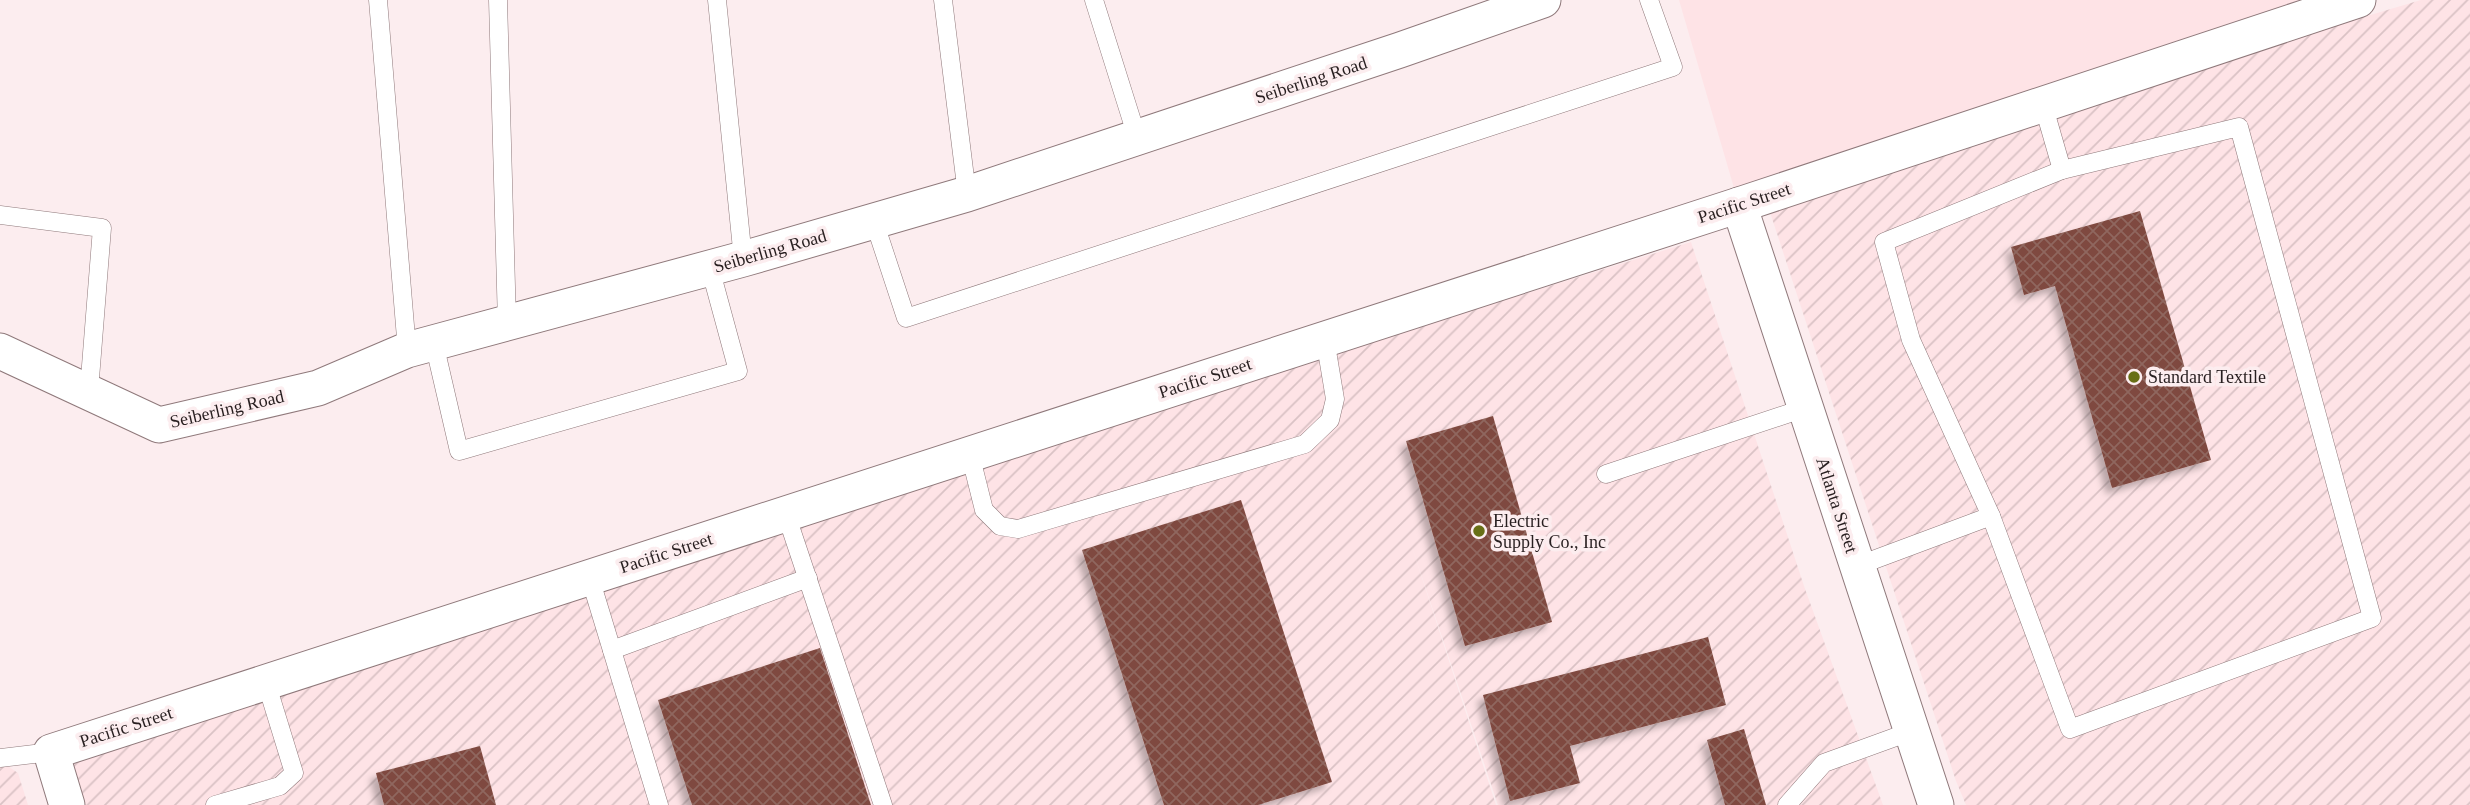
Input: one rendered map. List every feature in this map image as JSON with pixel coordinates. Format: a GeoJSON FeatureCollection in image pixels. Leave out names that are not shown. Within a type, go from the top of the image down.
{"type":"FeatureCollection","features":[{"type":"Feature","properties":{"kind":"street","name":"Seiberling Road"},"geometry":{"type":"LineString","coordinates":[[0,351],[159,425],[318,388],[421,346],[743,259],[967,194],[1542,0]]}},
{"type":"Feature","properties":{"kind":"street","name":"Pacific Street"},"geometry":{"type":"LineString","coordinates":[[51,752],[1739,205],[2358,0]]}},
{"type":"Feature","properties":{"kind":"street","name":"Atlanta Street"},"geometry":{"type":"LineString","coordinates":[[1739,205],[1936,805]]}},
{"type":"Feature","properties":{"kind":"street"},"geometry":{"type":"LineString","coordinates":[[51,752],[67,805]]}},
{"type":"Feature","properties":{"kind":"lane"},"geometry":{"type":"LineString","coordinates":[[378,0],[421,346],[459,451],[738,371],[710,268]]}},
{"type":"Feature","properties":{"kind":"lane"},"geometry":{"type":"LineString","coordinates":[[498,0],[508,323]]}},
{"type":"Feature","properties":{"kind":"lane"},"geometry":{"type":"LineString","coordinates":[[717,0],[743,259]]}},
{"type":"Feature","properties":{"kind":"lane"},"geometry":{"type":"LineString","coordinates":[[943,0],[967,194]]}},
{"type":"Feature","properties":{"kind":"lane"},"geometry":{"type":"LineString","coordinates":[[1094,0],[1137,137]]}},
{"type":"Feature","properties":{"kind":"lane"},"geometry":{"type":"LineString","coordinates":[[874,221],[906,318],[1673,67],[1649,0]]}},
{"type":"Feature","properties":{"kind":"lane"},"geometry":{"type":"LineString","coordinates":[[2043,104],[2062,170]]}},
{"type":"Feature","properties":{"kind":"lane"},"geometry":{"type":"LineString","coordinates":[[2239,127],[2372,618],[2070,729],[1991,516],[1911,340],[1884,242],[2062,170],[2239,127]]}},
{"type":"Feature","properties":{"kind":"lane"},"geometry":{"type":"LineString","coordinates":[[0,215],[102,228],[89,391]]}},
{"type":"Feature","properties":{"kind":"lane"},"geometry":{"type":"LineString","coordinates":[[970,454],[984,510],[1000,526],[1018,528],[1305,444],[1330,420],[1335,399],[1325,339]]}},
{"type":"Feature","properties":{"kind":"lane"},"geometry":{"type":"LineString","coordinates":[[1606,474],[1805,408]]}},
{"type":"Feature","properties":{"kind":"lane"},"geometry":{"type":"LineString","coordinates":[[786,514],[883,805]]}},
{"type":"Feature","properties":{"kind":"lane"},"geometry":{"type":"LineString","coordinates":[[1857,566],[1991,516]]}},
{"type":"Feature","properties":{"kind":"lane"},"geometry":{"type":"LineString","coordinates":[[590,578],[659,805]]}},
{"type":"Feature","properties":{"kind":"lane"},"geometry":{"type":"LineString","coordinates":[[612,650],[808,578]]}},
{"type":"Feature","properties":{"kind":"lane"},"geometry":{"type":"LineString","coordinates":[[215,805],[280,786],[293,773],[266,682]]}},
{"type":"Feature","properties":{"kind":"lane"},"geometry":{"type":"LineString","coordinates":[[1787,805],[1824,763],[1912,731]]}},
{"type":"Feature","properties":{"kind":"lane"},"geometry":{"type":"LineString","coordinates":[[0,758],[51,752]]}},
{"type":"Feature","properties":{"kind":"shaded area"},"geometry":{"type":"Polygon","coordinates":[[[1679,0],[2358,0],[1739,205],[1679,0]]]}},
{"type":"Feature","properties":{"kind":"shaded area","name":"Standard Textile"},"geometry":{"type":"Polygon","coordinates":[[[2421,0],[2470,0],[2470,805],[1966,805],[1768,206],[2303,35],[2421,0]]]}},
{"type":"Feature","properties":{"kind":"shaded area"},"geometry":{"type":"Polygon","coordinates":[[[1691,242],[1804,586],[1883,805],[1498,805],[1410,541],[1496,805],[69,805],[51,752],[1691,242]]]}},
{"type":"Feature","properties":{"kind":"shaded area"},"geometry":{"type":"Polygon","coordinates":[[[0,761],[18,773],[28,805],[0,805],[0,761]]]}},
{"type":"Feature","properties":{"kind":"building","name":"Standard Textile"},"geometry":{"type":"Polygon","coordinates":[[[2140,211],[2211,460],[2112,488],[2055,286],[2024,295],[2011,247],[2140,211]]]}},
{"type":"Feature","properties":{"kind":"building","name":"Electric Supply Co., Inc"},"geometry":{"type":"Polygon","coordinates":[[[1493,416],[1552,622],[1465,646],[1406,441],[1493,416]]]}},
{"type":"Feature","properties":{"kind":"building"},"geometry":{"type":"Polygon","coordinates":[[[1241,500],[1332,782],[1258,805],[1164,805],[1082,550],[1241,500]]]}},
{"type":"Feature","properties":{"kind":"building"},"geometry":{"type":"Polygon","coordinates":[[[1708,637],[1726,705],[1570,746],[1580,783],[1510,801],[1483,695],[1708,637]]]}},
{"type":"Feature","properties":{"kind":"building"},"geometry":{"type":"Polygon","coordinates":[[[820,648],[871,805],[692,805],[658,700],[820,648]]]}},
{"type":"Feature","properties":{"kind":"building"},"geometry":{"type":"Polygon","coordinates":[[[1744,729],[1766,805],[1725,805],[1707,740],[1744,729]]]}},
{"type":"Feature","properties":{"kind":"building"},"geometry":{"type":"Polygon","coordinates":[[[480,746],[496,805],[384,805],[376,773],[480,746]]]}},
{"type":"Feature","properties":{"kind":"place","name":"Standard Textile"},"geometry":{"type":"Point","coordinates":[2134,377]}},
{"type":"Feature","properties":{"kind":"place","name":"Electric Supply Co., Inc"},"geometry":{"type":"Point","coordinates":[1479,531]}}]}
